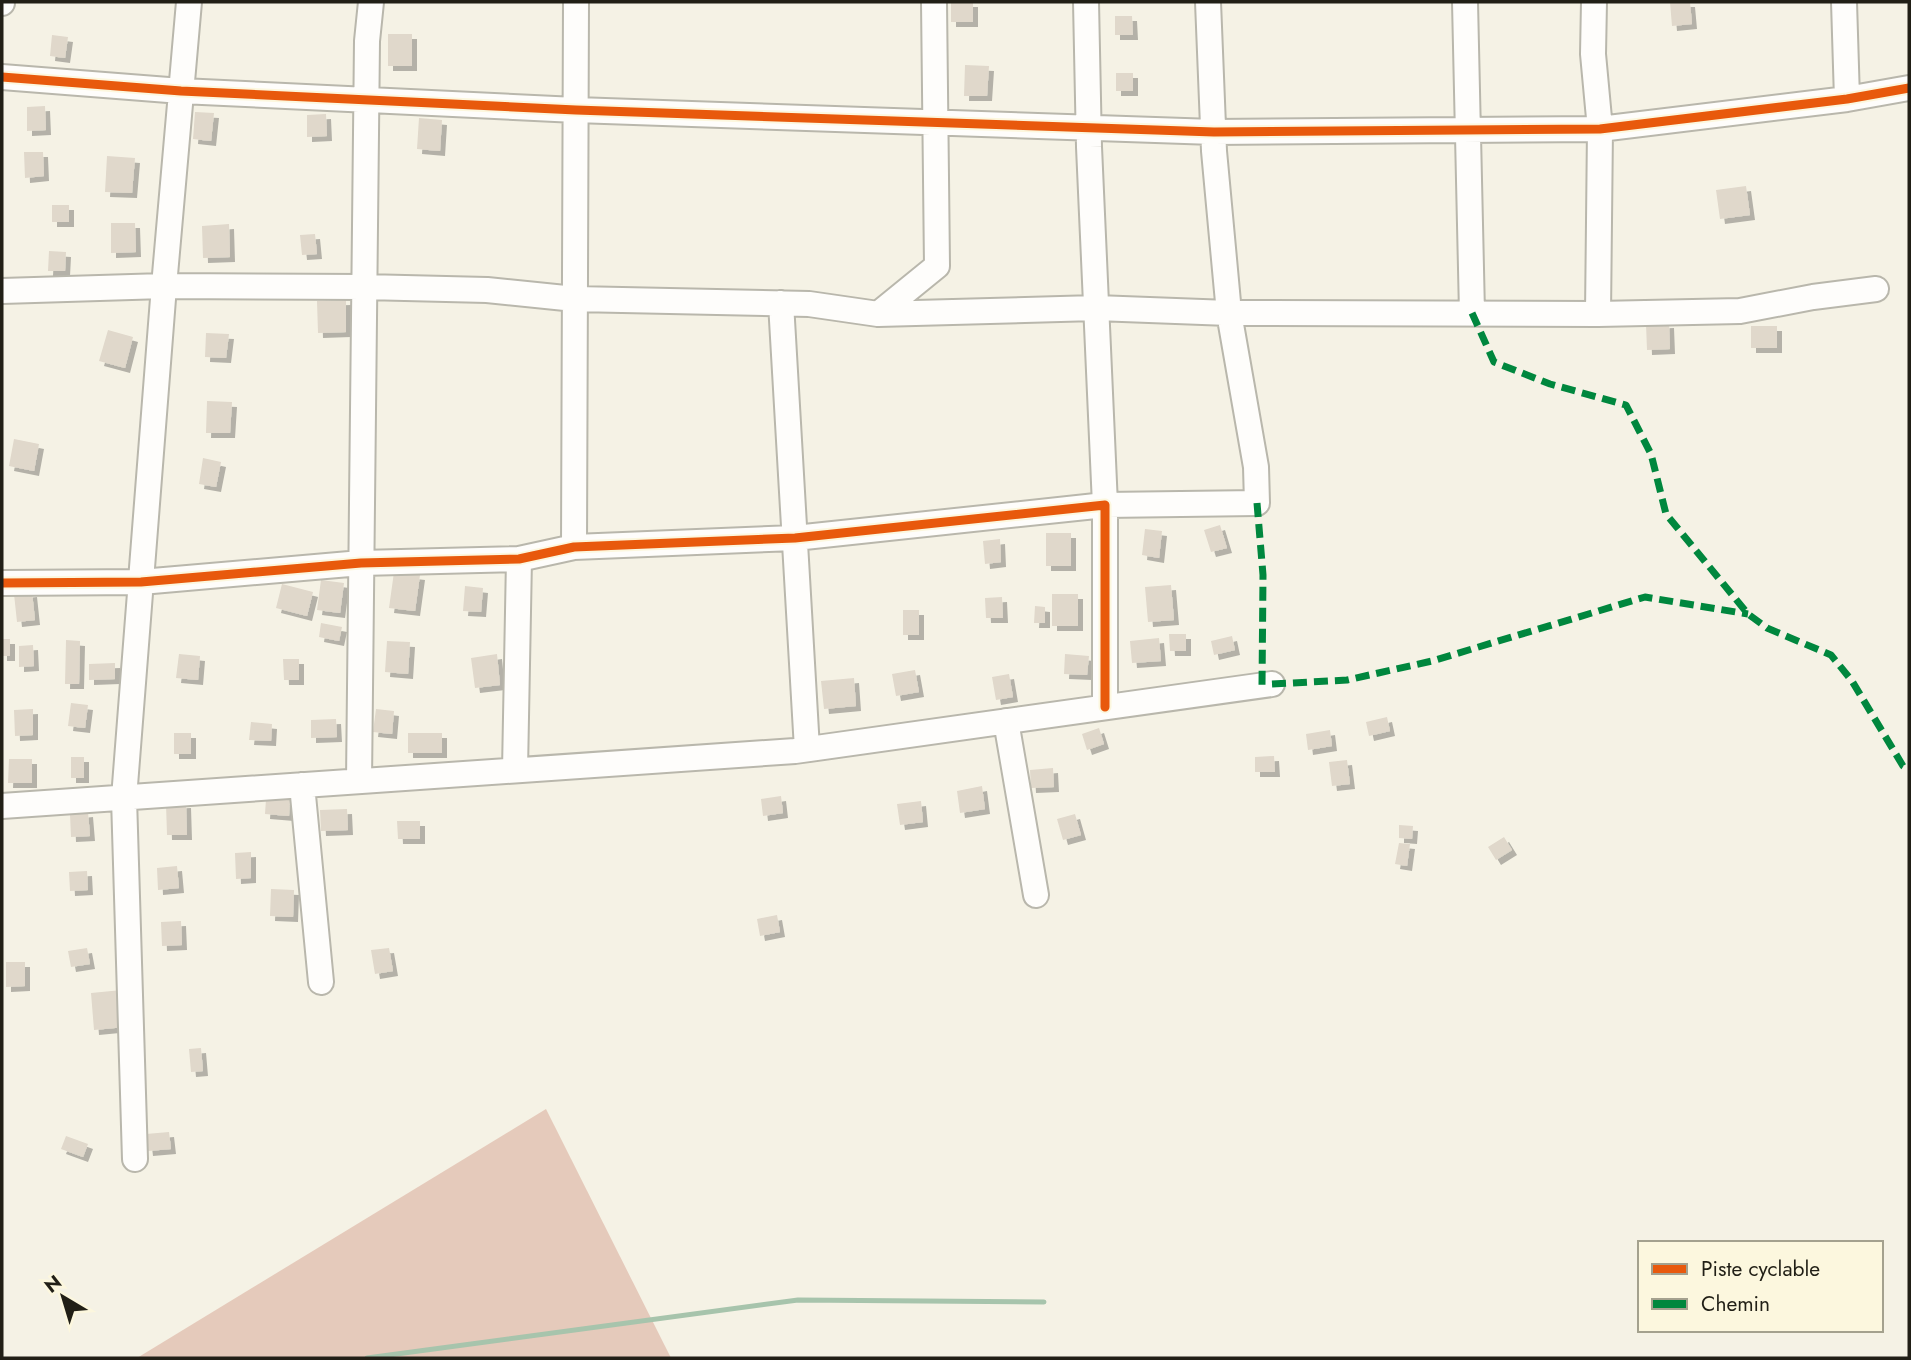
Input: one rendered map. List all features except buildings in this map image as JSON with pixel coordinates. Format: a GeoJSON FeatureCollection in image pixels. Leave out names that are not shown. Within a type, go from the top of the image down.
{"type":"FeatureCollection","features":[{"type":"Feature","properties":{"kind":"street"},"geometry":{"type":"LineString","coordinates":[[135,1159],[124,798],[189,2]]}},
{"type":"Feature","properties":{"kind":"street"},"geometry":{"type":"LineString","coordinates":[[359,781],[366,100],[370,2]]}},
{"type":"Feature","properties":{"kind":"street"},"geometry":{"type":"LineString","coordinates":[[575,547],[576,2]]}},
{"type":"Feature","properties":{"kind":"street"},"geometry":{"type":"LineString","coordinates":[[878,314],[937,266],[934,2]]}},
{"type":"Feature","properties":{"kind":"street"},"geometry":{"type":"LineString","coordinates":[[1086,2],[1088,129],[1105,505],[1105,707]]}},
{"type":"Feature","properties":{"kind":"street"},"geometry":{"type":"LineString","coordinates":[[2,583],[141,582],[361,563],[519,559],[575,547],[795,538],[1105,505],[1257,503],[1256,467],[1229,313],[1214,132],[1208,2]]}},
{"type":"Feature","properties":{"kind":"street"},"geometry":{"type":"LineString","coordinates":[[1465,2],[1472,313]]}},
{"type":"Feature","properties":{"kind":"street"},"geometry":{"type":"LineString","coordinates":[[1594,2],[1593,54],[1600,129],[1598,314]]}},
{"type":"Feature","properties":{"kind":"street"},"geometry":{"type":"LineString","coordinates":[[1843,2],[1847,99]]}},
{"type":"Feature","properties":{"kind":"street"},"geometry":{"type":"LineString","coordinates":[[2,77],[181,90],[576,110],[1214,132],[1600,129],[1909,89]]}},
{"type":"Feature","properties":{"kind":"street"},"geometry":{"type":"LineString","coordinates":[[2,291],[164,286],[487,290],[575,299],[809,304],[878,314],[1096,308],[1229,313],[1598,314],[1740,311],[1812,297],[1876,289]]}},
{"type":"Feature","properties":{"kind":"street"},"geometry":{"type":"LineString","coordinates":[[781,303],[807,749]]}},
{"type":"Feature","properties":{"kind":"street"},"geometry":{"type":"LineString","coordinates":[[515,770],[519,559]]}},
{"type":"Feature","properties":{"kind":"street"},"geometry":{"type":"LineString","coordinates":[[2,806],[807,749],[1272,684]]}},
{"type":"Feature","properties":{"kind":"street"},"geometry":{"type":"LineString","coordinates":[[1006,721],[1036,895]]}},
{"type":"Feature","properties":{"kind":"street"},"geometry":{"type":"LineString","coordinates":[[302,785],[321,982]]}},
{"type":"Feature","properties":{"kind":"shaded area"},"geometry":{"type":"Polygon","coordinates":[[[546,1109],[671,1358],[137,1358],[546,1109]]]}},
{"type":"Feature","properties":{"kind":"waterway"},"geometry":{"type":"LineString","coordinates":[[367,1358],[798,1300],[1044,1302]]}},
{"type":"Feature","properties":{"kind":"marked path"},"geometry":{"type":"LineString","coordinates":[[1472,313],[1494,362],[1550,384],[1626,405],[1651,454],[1666,514],[1748,614],[1767,628],[1831,655],[1852,681],[1903,766],[1909,770]]}},
{"type":"Feature","properties":{"kind":"marked path"},"geometry":{"type":"LineString","coordinates":[[1257,503],[1263,575],[1262,686]]}},
{"type":"Feature","properties":{"kind":"marked path"},"geometry":{"type":"LineString","coordinates":[[1272,684],[1347,680],[1432,661],[1645,597],[1748,614]]}},
{"type":"Feature","properties":{"kind":"cycle path"},"geometry":{"type":"LineString","coordinates":[[2,77],[181,91],[576,110],[1214,132],[1600,129],[1847,99],[1909,88]]}},
{"type":"Feature","properties":{"kind":"cycle path"},"geometry":{"type":"LineString","coordinates":[[2,583],[141,582],[361,563],[519,559],[574,547],[795,538],[1105,505],[1105,707]]}}]}
